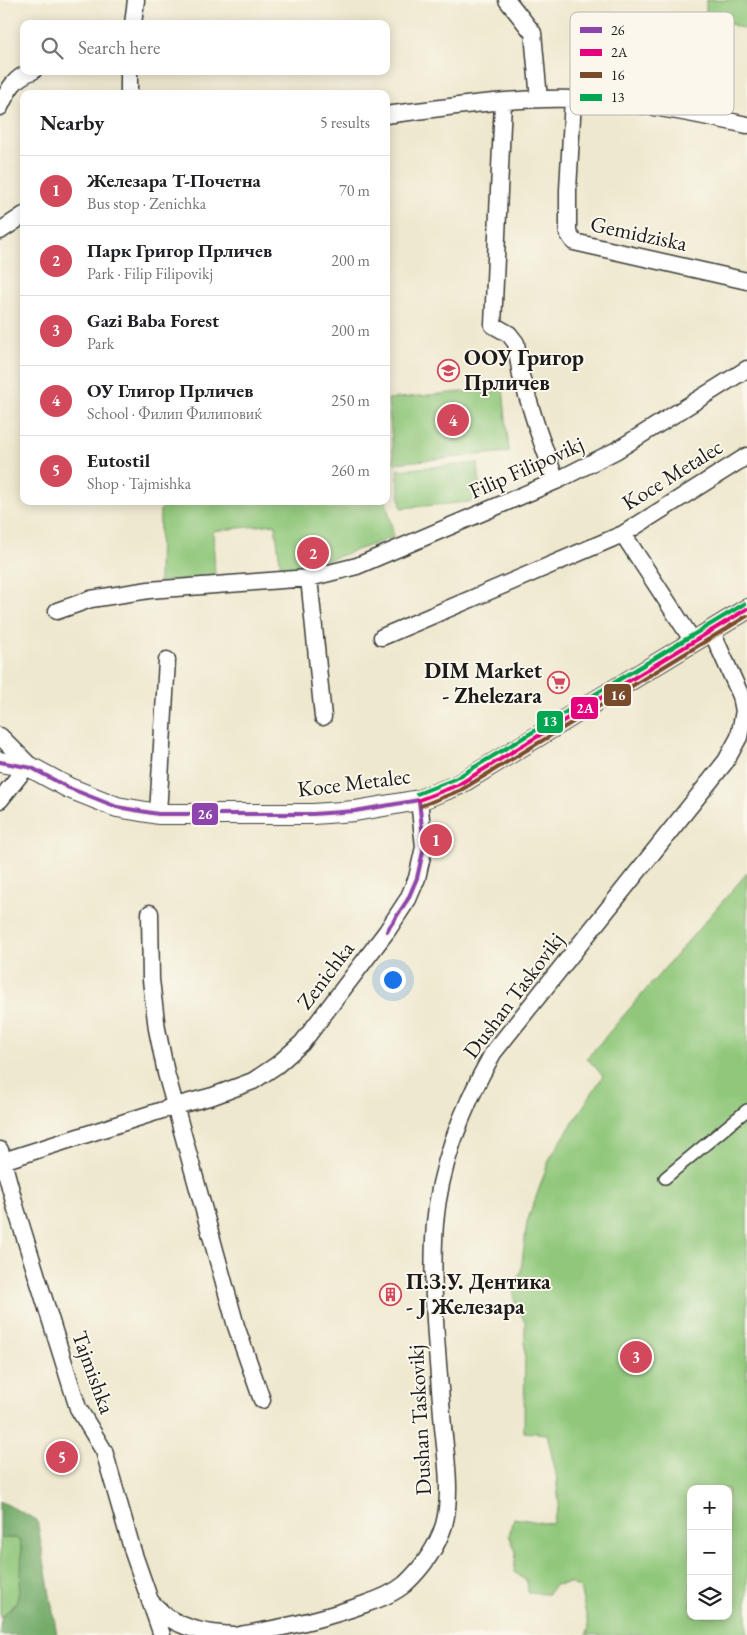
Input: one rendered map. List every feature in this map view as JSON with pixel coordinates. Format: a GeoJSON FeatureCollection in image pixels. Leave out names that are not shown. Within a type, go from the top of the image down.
{"type":"FeatureCollection","features":[{"type":"Feature","properties":{"kind":"street"},"geometry":{"type":"LineString","coordinates":[[134,20],[136,0]]}},
{"type":"Feature","properties":{"kind":"street"},"geometry":{"type":"LineString","coordinates":[[508,0],[533,33],[539,99]]}},
{"type":"Feature","properties":{"kind":"street"},"geometry":{"type":"LineString","coordinates":[[0,108],[10,86],[18,78],[24,75]]}},
{"type":"Feature","properties":{"kind":"street"},"geometry":{"type":"LineString","coordinates":[[129,75],[129,90]]}},
{"type":"Feature","properties":{"kind":"street"},"geometry":{"type":"LineString","coordinates":[[390,115],[503,102],[570,99]]}},
{"type":"Feature","properties":{"kind":"street"},"geometry":{"type":"LineString","coordinates":[[503,102],[493,325],[509,334],[516,343],[521,376],[556,481]]}},
{"type":"Feature","properties":{"kind":"street","name":"Gemidziska"},"geometry":{"type":"LineString","coordinates":[[573,115],[568,190],[568,233],[574,242],[747,281]]}},
{"type":"Feature","properties":{"kind":"street"},"geometry":{"type":"LineString","coordinates":[[691,115],[747,125]]}},
{"type":"Feature","properties":{"kind":"street"},"geometry":{"type":"LineString","coordinates":[[0,232],[20,218]]}},
{"type":"Feature","properties":{"kind":"street","name":"Filip Filipovikj"},"geometry":{"type":"LineString","coordinates":[[57,611],[91,599],[149,590],[309,578],[357,566],[556,481],[617,450],[747,369]]}},
{"type":"Feature","properties":{"kind":"street","name":"Koce Metalec"},"geometry":{"type":"LineString","coordinates":[[382,637],[623,534],[747,456]]}},
{"type":"Feature","properties":{"kind":"street","name":"Koce Metalec"},"geometry":{"type":"LineString","coordinates":[[623,534],[693,641]]}},
{"type":"Feature","properties":{"kind":"street"},"geometry":{"type":"LineString","coordinates":[[309,578],[323,717]]}},
{"type":"Feature","properties":{"kind":"street","name":"Koce Metalec"},"geometry":{"type":"LineString","coordinates":[[0,762],[30,767],[69,788],[117,807],[158,814],[313,814],[356,811],[419,800],[458,785],[747,609]]}},
{"type":"Feature","properties":{"kind":"street","name":"Dushan Taskovikj"},"geometry":{"type":"LineString","coordinates":[[240,1635],[266,1631],[333,1615],[391,1594],[404,1585],[423,1564],[438,1540],[444,1524],[447,1507],[447,1473],[433,1274],[435,1222],[443,1175],[460,1124],[492,1053],[726,761],[739,737],[744,711],[741,696],[711,630]]}},
{"type":"Feature","properties":{"kind":"street"},"geometry":{"type":"LineString","coordinates":[[158,814],[167,660]]}},
{"type":"Feature","properties":{"kind":"street"},"geometry":{"type":"LineString","coordinates":[[0,736],[30,767],[0,800]]}},
{"type":"Feature","properties":{"kind":"street","name":"Zenichka"},"geometry":{"type":"LineString","coordinates":[[2,1155],[213,1096],[254,1081],[277,1065],[302,1043],[387,931],[408,899],[417,878],[424,847],[419,800]]}},
{"type":"Feature","properties":{"kind":"street"},"geometry":{"type":"LineString","coordinates":[[150,913],[151,980],[157,1030],[166,1073],[236,1326],[262,1400]]}},
{"type":"Feature","properties":{"kind":"street"},"geometry":{"type":"LineString","coordinates":[[665,1178],[747,1110]]}},
{"type":"Feature","properties":{"kind":"street","name":"Tajmishka"},"geometry":{"type":"LineString","coordinates":[[2,1155],[19,1218],[78,1408],[104,1451],[133,1552],[162,1635]]}},
{"type":"Feature","properties":{"kind":"street"},"geometry":{"type":"LineString","coordinates":[[152,1603],[167,1617],[189,1627],[212,1634],[233,1635]]}},
{"type":"Feature","properties":{"kind":"green space"},"geometry":{"type":"Polygon","coordinates":[[[706,0],[747,0],[747,30],[734,25],[734,12],[706,12],[706,0]]]}},
{"type":"Feature","properties":{"kind":"green space"},"geometry":{"type":"Polygon","coordinates":[[[503,388],[509,452],[394,463],[390,399],[503,388]]]}},
{"type":"Feature","properties":{"kind":"green space"},"geometry":{"type":"Polygon","coordinates":[[[478,463],[481,501],[401,508],[397,470],[478,463]]]}},
{"type":"Feature","properties":{"kind":"green space"},"geometry":{"type":"Polygon","coordinates":[[[166,505],[387,505],[394,537],[302,569],[281,570],[275,524],[213,531],[215,577],[159,582],[160,510],[166,505]]]}},
{"type":"Feature","properties":{"kind":"green space"},"geometry":{"type":"Polygon","coordinates":[[[747,873],[747,1635],[586,1635],[589,1628],[580,1588],[570,1583],[555,1585],[548,1594],[528,1593],[527,1581],[514,1572],[516,1552],[509,1535],[514,1518],[552,1524],[559,1505],[556,1474],[547,1434],[524,1432],[525,1322],[515,1304],[513,1286],[521,1271],[527,1222],[550,1158],[603,1076],[587,1058],[747,873]]]}},
{"type":"Feature","properties":{"kind":"green space"},"geometry":{"type":"Polygon","coordinates":[[[0,1501],[37,1520],[57,1635],[0,1635],[0,1625],[3,1616],[16,1603],[18,1598],[21,1547],[20,1541],[15,1538],[0,1538],[0,1501]]]}},
{"type":"Feature","properties":{"kind":"green space"},"geometry":{"type":"Polygon","coordinates":[[[0,1538],[16,1538],[20,1541],[21,1574],[15,1605],[0,1618],[0,1538]]]}},
{"type":"Feature","properties":{"kind":"transit line","name":"13"},"geometry":{"type":"LineString","coordinates":[[417,794],[455,779],[744,604]]}},
{"type":"Feature","properties":{"kind":"transit line","name":"2A"},"geometry":{"type":"LineString","coordinates":[[419,800],[458,785],[747,609]]}},
{"type":"Feature","properties":{"kind":"transit line","name":"16"},"geometry":{"type":"LineString","coordinates":[[421,806],[461,790],[747,616]]}},
{"type":"Feature","properties":{"kind":"transit line","name":"26"},"geometry":{"type":"LineString","coordinates":[[0,762],[32,768],[69,788],[117,807],[158,814],[313,814],[355,811],[419,800]]}},
{"type":"Feature","properties":{"kind":"transit line","name":"26"},"geometry":{"type":"LineString","coordinates":[[387,931],[408,899],[417,878],[424,847],[419,800]]}},
{"type":"Feature","properties":{"kind":"place","name":"ООУ Григор Прличев"},"geometry":{"type":"Point","coordinates":[448,370]}},
{"type":"Feature","properties":{"kind":"place","name":"ОУ Глигор Прличев"},"geometry":{"type":"Point","coordinates":[453,420]}},
{"type":"Feature","properties":{"kind":"place","name":"Парк Григор Прличев"},"geometry":{"type":"Point","coordinates":[313,553]}},
{"type":"Feature","properties":{"kind":"place","name":"DIM Market - Zhelezara"},"geometry":{"type":"Point","coordinates":[558,683]}},
{"type":"Feature","properties":{"kind":"place","name":"Железара Т-Почетна"},"geometry":{"type":"Point","coordinates":[436,840]}},
{"type":"Feature","properties":{"kind":"place","name":"П.З.У. Дентика - Ј Железара"},"geometry":{"type":"Point","coordinates":[390,1294]}},
{"type":"Feature","properties":{"kind":"place","name":"Gazi Baba Forest"},"geometry":{"type":"Point","coordinates":[636,1357]}},
{"type":"Feature","properties":{"kind":"place","name":"Eutostil"},"geometry":{"type":"Point","coordinates":[62,1457]}}]}
